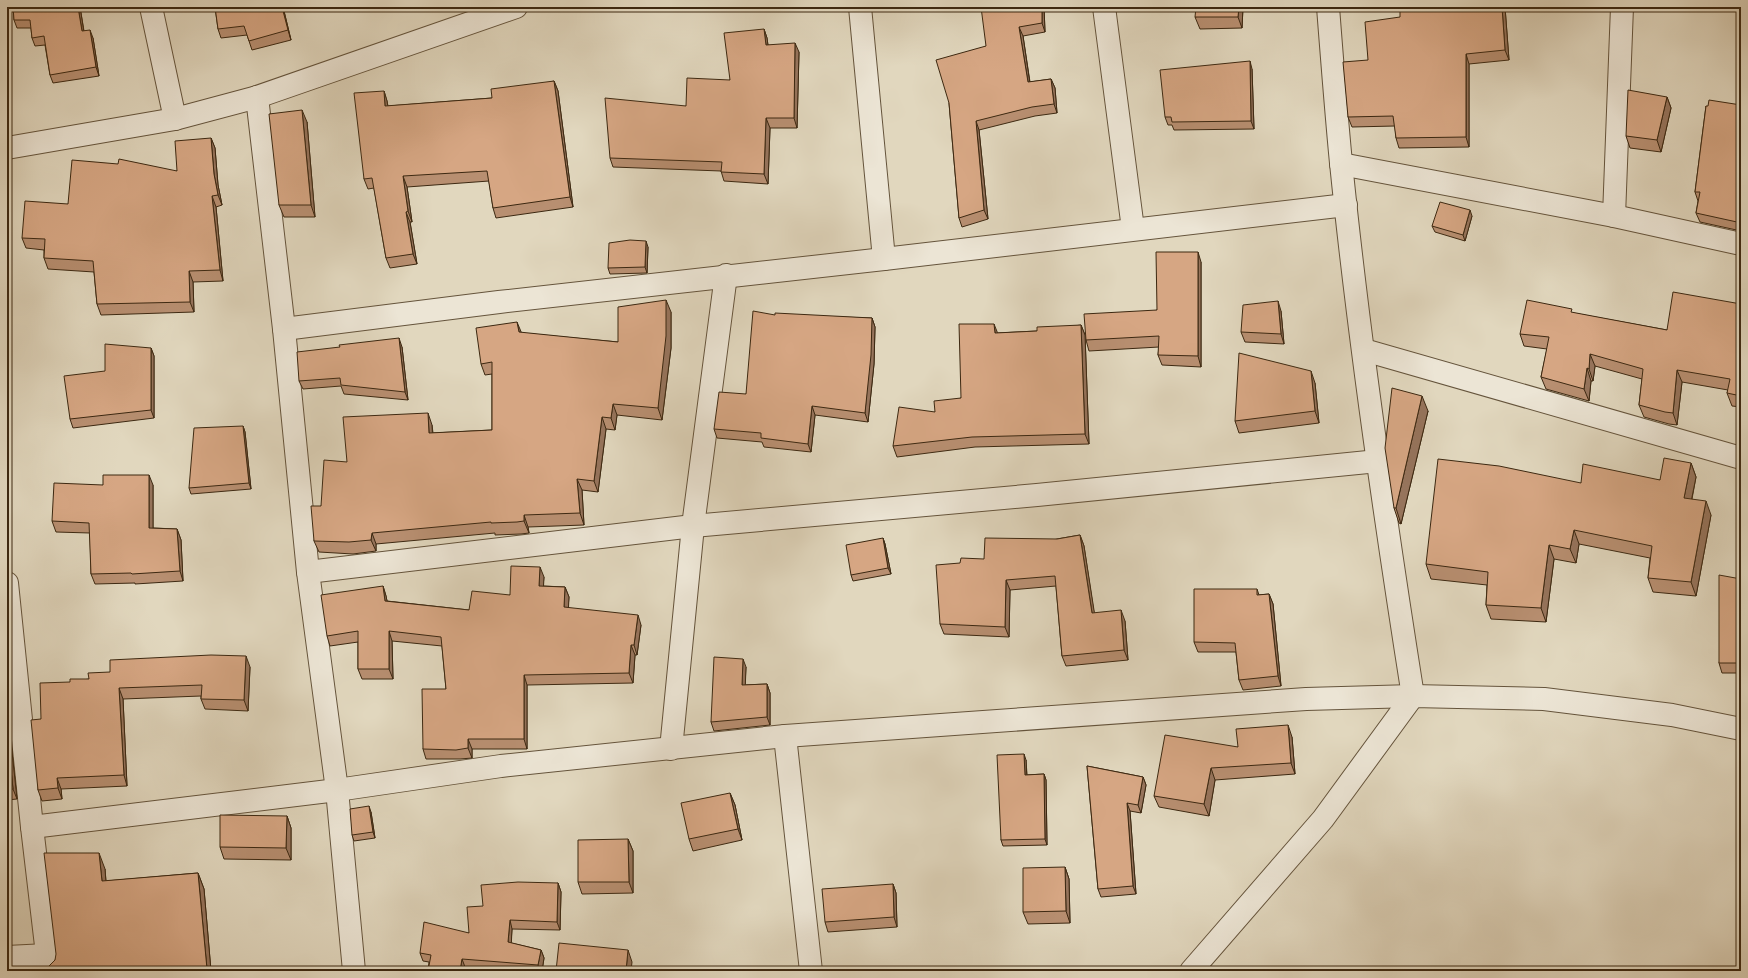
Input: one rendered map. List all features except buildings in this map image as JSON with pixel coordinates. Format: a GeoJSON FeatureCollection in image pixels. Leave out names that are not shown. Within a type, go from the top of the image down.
{"type":"FeatureCollection","features":[{"type":"Feature","properties":{"kind":"street"},"geometry":{"type":"LineString","coordinates":[[151,7],[175,119]]}},
{"type":"Feature","properties":{"kind":"street"},"geometry":{"type":"LineString","coordinates":[[7,148],[175,119],[257,97],[516,7]]}},
{"type":"Feature","properties":{"kind":"street"},"geometry":{"type":"LineString","coordinates":[[860,7],[884,259]]}},
{"type":"Feature","properties":{"kind":"street"},"geometry":{"type":"LineString","coordinates":[[1104,7],[1133,229]]}},
{"type":"Feature","properties":{"kind":"street"},"geometry":{"type":"LineString","coordinates":[[1191,971],[1323,819],[1414,696],[1378,461],[1364,350],[1341,164],[1328,7]]}},
{"type":"Feature","properties":{"kind":"street"},"geometry":{"type":"LineString","coordinates":[[1614,216],[1622,7]]}},
{"type":"Feature","properties":{"kind":"street"},"geometry":{"type":"LineString","coordinates":[[257,97],[284,329],[308,572],[337,790],[354,971]]}},
{"type":"Feature","properties":{"kind":"street"},"geometry":{"type":"LineString","coordinates":[[1341,164],[1614,216],[1741,244]]}},
{"type":"Feature","properties":{"kind":"street"},"geometry":{"type":"LineString","coordinates":[[284,329],[726,275],[884,259],[1346,205]]}},
{"type":"Feature","properties":{"kind":"street"},"geometry":{"type":"LineString","coordinates":[[671,749],[693,526],[726,275]]}},
{"type":"Feature","properties":{"kind":"street"},"geometry":{"type":"LineString","coordinates":[[1364,350],[1741,458]]}},
{"type":"Feature","properties":{"kind":"street"},"geometry":{"type":"LineString","coordinates":[[308,572],[693,526],[1052,494],[1378,461]]}},
{"type":"Feature","properties":{"kind":"street"},"geometry":{"type":"LineString","coordinates":[[7,584],[32,827],[48,963],[7,957]]}},
{"type":"Feature","properties":{"kind":"street"},"geometry":{"type":"LineString","coordinates":[[32,827],[337,790],[501,766],[785,736],[1298,699],[1414,696],[1544,699],[1672,715],[1741,729]]}},
{"type":"Feature","properties":{"kind":"street"},"geometry":{"type":"LineString","coordinates":[[785,736],[811,971]]}}]}
